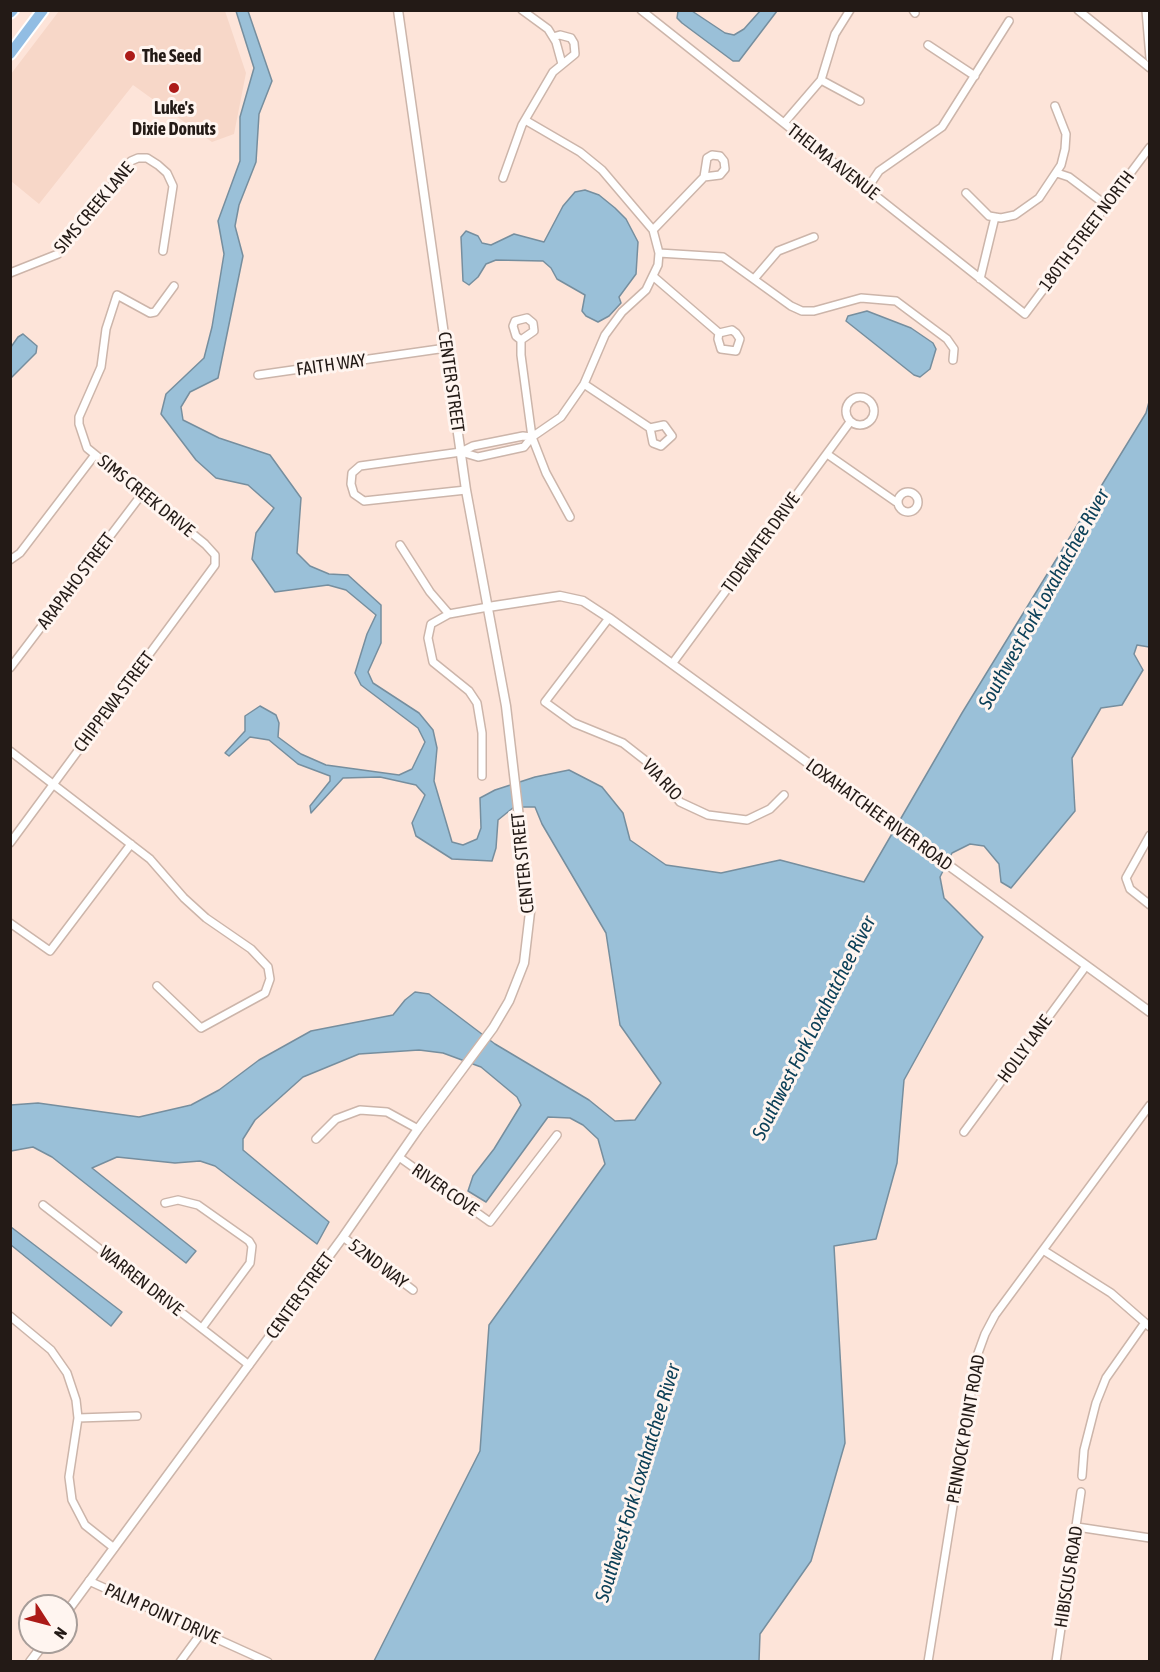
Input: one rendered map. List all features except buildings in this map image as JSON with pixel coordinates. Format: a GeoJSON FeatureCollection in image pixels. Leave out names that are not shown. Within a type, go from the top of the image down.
{"type":"FeatureCollection","features":[{"type":"Feature","properties":{"kind":"main road"},"geometry":{"type":"LineString","coordinates":[[10,54],[43,10]]}},
{"type":"Feature","properties":{"kind":"street","name":"CENTER STREET"},"geometry":{"type":"LineString","coordinates":[[78,1596],[344,1238],[418,1129],[488,1035],[508,1001],[524,963],[530,912],[506,706],[466,490],[398,10]]}},
{"type":"Feature","properties":{"kind":"street"},"geometry":{"type":"LineString","coordinates":[[522,10],[543,25],[553,37],[562,64]]}},
{"type":"Feature","properties":{"kind":"street","name":"THELMA AVENUE"},"geometry":{"type":"LineString","coordinates":[[641,10],[1025,314]]}},
{"type":"Feature","properties":{"kind":"street"},"geometry":{"type":"LineString","coordinates":[[784,123],[821,80],[836,34],[850,10]]}},
{"type":"Feature","properties":{"kind":"street"},"geometry":{"type":"LineString","coordinates":[[1078,10],[1149,68]]}},
{"type":"Feature","properties":{"kind":"street"},"geometry":{"type":"LineString","coordinates":[[1146,10],[1149,58]]}},
{"type":"Feature","properties":{"kind":"street"},"geometry":{"type":"LineString","coordinates":[[867,189],[879,171],[942,127],[1009,21]]}},
{"type":"Feature","properties":{"kind":"street"},"geometry":{"type":"LineString","coordinates":[[503,178],[525,120],[553,72],[575,54],[574,43],[566,36],[553,37]]}},
{"type":"Feature","properties":{"kind":"street"},"geometry":{"type":"LineString","coordinates":[[928,45],[975,76]]}},
{"type":"Feature","properties":{"kind":"street"},"geometry":{"type":"LineString","coordinates":[[821,80],[860,101]]}},
{"type":"Feature","properties":{"kind":"street"},"geometry":{"type":"LineString","coordinates":[[966,193],[989,216],[995,217],[1015,215],[1028,208],[1039,198],[1061,165],[1066,134],[1055,106]]}},
{"type":"Feature","properties":{"kind":"street"},"geometry":{"type":"LineString","coordinates":[[461,452],[478,458],[524,447],[532,437],[561,417],[584,384],[605,335],[622,312],[646,290],[654,277],[659,253],[652,230],[590,158],[525,120]]}},
{"type":"Feature","properties":{"kind":"street","name":"180TH STREET NORTH"},"geometry":{"type":"LineString","coordinates":[[1025,314],[1149,147]]}},
{"type":"Feature","properties":{"kind":"street","name":"SIMS CREEK LANE"},"geometry":{"type":"LineString","coordinates":[[10,273],[58,254],[131,161],[138,158],[147,158],[171,178],[173,186],[163,251]]}},
{"type":"Feature","properties":{"kind":"street"},"geometry":{"type":"LineString","coordinates":[[1057,173],[1070,177],[1106,205]]}},
{"type":"Feature","properties":{"kind":"street"},"geometry":{"type":"LineString","coordinates":[[652,230],[704,177]]}},
{"type":"Feature","properties":{"kind":"street"},"geometry":{"type":"LineString","coordinates":[[980,279],[995,217]]}},
{"type":"Feature","properties":{"kind":"street"},"geometry":{"type":"LineString","coordinates":[[754,279],[778,250],[814,237]]}},
{"type":"Feature","properties":{"kind":"street"},"geometry":{"type":"LineString","coordinates":[[659,253],[717,255],[728,259],[790,306],[802,311],[820,310],[861,298],[896,301],[947,339],[954,350],[953,360]]}},
{"type":"Feature","properties":{"kind":"street"},"geometry":{"type":"LineString","coordinates":[[654,277],[719,333]]}},
{"type":"Feature","properties":{"kind":"street","name":"SIMS CREEK DRIVE"},"geometry":{"type":"LineString","coordinates":[[174,286],[155,312],[150,313],[117,295],[105,329],[100,367],[79,417],[84,440],[94,456],[205,544],[212,551],[215,560]]}},
{"type":"Feature","properties":{"kind":"street"},"geometry":{"type":"LineString","coordinates":[[522,340],[521,355],[532,437],[546,473],[570,517]]}},
{"type":"Feature","properties":{"kind":"street","name":"FAITH WAY"},"geometry":{"type":"LineString","coordinates":[[258,375],[446,348]]}},
{"type":"Feature","properties":{"kind":"street"},"geometry":{"type":"LineString","coordinates":[[584,384],[650,428]]}},
{"type":"Feature","properties":{"kind":"street"},"geometry":{"type":"LineString","coordinates":[[859,397],[871,400],[874,412],[868,421],[857,424],[850,422],[846,413],[850,402],[859,397]]}},
{"type":"Feature","properties":{"kind":"street","name":"TIDEWATER DRIVE"},"geometry":{"type":"LineString","coordinates":[[672,664],[850,422]]}},
{"type":"Feature","properties":{"kind":"street"},"geometry":{"type":"LineString","coordinates":[[466,490],[364,501],[354,494],[351,473],[360,466],[461,452],[473,446],[523,436],[532,437]]}},
{"type":"Feature","properties":{"kind":"street"},"geometry":{"type":"LineString","coordinates":[[827,453],[896,502]]}},
{"type":"Feature","properties":{"kind":"street"},"geometry":{"type":"LineString","coordinates":[[10,560],[20,552],[94,456]]}},
{"type":"Feature","properties":{"kind":"street","name":"ARAPAHO STREET"},"geometry":{"type":"LineString","coordinates":[[10,668],[142,494]]}},
{"type":"Feature","properties":{"kind":"street"},"geometry":{"type":"LineString","coordinates":[[400,544],[430,592],[449,614]]}},
{"type":"Feature","properties":{"kind":"street","name":"CHIPPEWA STREET"},"geometry":{"type":"LineString","coordinates":[[10,843],[212,572],[215,560]]}},
{"type":"Feature","properties":{"kind":"street","name":"LOXAHATCHEE RIVER ROAD"},"geometry":{"type":"LineString","coordinates":[[488,607],[560,597],[582,601],[609,618],[1149,1012]]}},
{"type":"Feature","properties":{"kind":"street"},"geometry":{"type":"LineString","coordinates":[[482,776],[482,733],[477,703],[469,691],[433,662],[429,638],[431,624],[449,614],[488,607]]}},
{"type":"Feature","properties":{"kind":"street","name":"VIA RIO"},"geometry":{"type":"LineString","coordinates":[[609,618],[545,702],[574,723],[623,743],[646,761],[680,802],[708,815],[747,820],[770,809],[784,795]]}},
{"type":"Feature","properties":{"kind":"street"},"geometry":{"type":"LineString","coordinates":[[10,751],[150,859],[184,898],[206,918],[251,949],[268,967],[270,979],[265,993],[201,1029],[157,986]]}},
{"type":"Feature","properties":{"kind":"street"},"geometry":{"type":"LineString","coordinates":[[1149,835],[1126,878],[1130,889],[1149,905]]}},
{"type":"Feature","properties":{"kind":"street"},"geometry":{"type":"LineString","coordinates":[[10,924],[50,951],[131,844]]}},
{"type":"Feature","properties":{"kind":"street","name":"HOLLY LANE"},"geometry":{"type":"LineString","coordinates":[[964,1132],[1086,966]]}},
{"type":"Feature","properties":{"kind":"street","name":"PENNOCK POINT ROAD"},"geometry":{"type":"LineString","coordinates":[[928,1662],[977,1356],[995,1315],[1149,1105]]}},
{"type":"Feature","properties":{"kind":"street"},"geometry":{"type":"LineString","coordinates":[[316,1140],[336,1119],[360,1110],[387,1112],[418,1129]]}},
{"type":"Feature","properties":{"kind":"street","name":"RIVER COVE"},"geometry":{"type":"LineString","coordinates":[[399,1157],[490,1222],[557,1135]]}},
{"type":"Feature","properties":{"kind":"street"},"geometry":{"type":"LineString","coordinates":[[165,1203],[178,1200],[198,1204],[249,1241],[252,1246],[250,1263],[202,1328]]}},
{"type":"Feature","properties":{"kind":"street","name":"WARREN DRIVE"},"geometry":{"type":"LineString","coordinates":[[43,1205],[249,1365]]}},
{"type":"Feature","properties":{"kind":"street","name":"52ND WAY"},"geometry":{"type":"LineString","coordinates":[[344,1238],[413,1290]]}},
{"type":"Feature","properties":{"kind":"street"},"geometry":{"type":"LineString","coordinates":[[1043,1250],[1111,1293],[1131,1308],[1147,1326],[1106,1378],[1087,1440],[1082,1476]]}},
{"type":"Feature","properties":{"kind":"street"},"geometry":{"type":"LineString","coordinates":[[10,1329],[14,1318],[41,1340],[60,1361],[72,1386],[78,1418],[69,1477],[72,1500],[86,1525],[114,1548]]}},
{"type":"Feature","properties":{"kind":"street"},"geometry":{"type":"LineString","coordinates":[[78,1418],[137,1416]]}},
{"type":"Feature","properties":{"kind":"street","name":"HIBISCUS ROAD"},"geometry":{"type":"LineString","coordinates":[[1056,1662],[1081,1492]]}},
{"type":"Feature","properties":{"kind":"street"},"geometry":{"type":"LineString","coordinates":[[1077,1527],[1149,1538]]}},
{"type":"Feature","properties":{"kind":"street","name":"PALM POINT DRIVE"},"geometry":{"type":"LineString","coordinates":[[89,1581],[268,1662]]}},
{"type":"Feature","properties":{"kind":"street"},"geometry":{"type":"LineString","coordinates":[[180,1662],[202,1632]]}},
{"type":"Feature","properties":{"kind":"shaded area"},"geometry":{"type":"Polygon","coordinates":[[[59,11],[225,11],[246,73],[234,134],[212,142],[133,85],[39,204],[11,181],[11,74],[59,11]]]}},
{"type":"Feature","properties":{"kind":"water","name":"Southwest Fork Loxahatchee River"},"geometry":{"type":"Polygon","coordinates":[[[236,11],[248,11],[272,81],[259,114],[256,162],[239,205],[235,226],[243,256],[218,378],[190,392],[181,407],[183,420],[219,438],[270,455],[301,498],[297,553],[310,566],[329,574],[348,575],[381,605],[381,643],[368,672],[373,683],[419,713],[433,730],[437,748],[434,781],[452,842],[463,845],[477,839],[481,828],[480,798],[495,790],[535,777],[569,770],[602,787],[623,813],[630,840],[666,865],[721,873],[780,860],[864,882],[962,713],[1146,413],[1149,402],[1149,647],[1137,645],[1134,654],[1143,670],[1122,705],[1101,708],[1072,758],[1075,811],[1011,888],[1001,882],[999,864],[984,846],[970,844],[952,853],[940,877],[944,898],[983,937],[904,1080],[897,1163],[876,1239],[834,1246],[845,1443],[811,1561],[760,1634],[759,1661],[374,1661],[480,1451],[489,1325],[605,1164],[598,1139],[583,1125],[570,1118],[548,1117],[486,1202],[468,1191],[473,1176],[494,1149],[521,1105],[517,1097],[481,1067],[443,1053],[419,1050],[359,1054],[303,1077],[255,1120],[243,1139],[243,1150],[329,1222],[317,1244],[215,1166],[200,1161],[175,1163],[117,1157],[92,1168],[196,1251],[186,1263],[52,1157],[33,1147],[11,1151],[11,1105],[38,1103],[139,1117],[191,1105],[219,1090],[259,1060],[311,1031],[393,1015],[415,992],[429,994],[495,1044],[589,1100],[615,1121],[635,1120],[661,1083],[620,1025],[606,933],[542,824],[535,807],[514,807],[498,820],[496,848],[492,861],[452,859],[416,836],[412,823],[425,795],[416,785],[380,777],[343,778],[311,813],[310,806],[330,781],[330,776],[298,764],[269,740],[250,737],[229,756],[225,753],[245,731],[245,716],[260,706],[276,715],[279,723],[278,737],[301,754],[326,765],[399,775],[412,769],[425,742],[418,728],[361,685],[355,673],[367,634],[376,615],[346,590],[328,585],[275,592],[252,559],[256,533],[274,508],[248,485],[216,478],[196,460],[161,414],[166,394],[204,358],[212,327],[224,254],[218,221],[240,161],[240,117],[254,68],[236,11]]]}},
{"type":"Feature","properties":{"kind":"water"},"geometry":{"type":"Polygon","coordinates":[[[678,11],[692,11],[725,33],[734,35],[744,29],[760,11],[777,11],[739,61],[733,61],[682,23],[677,18],[678,11]]]}},
{"type":"Feature","properties":{"kind":"water"},"geometry":{"type":"Polygon","coordinates":[[[585,190],[599,195],[615,208],[626,219],[638,242],[636,274],[619,297],[621,303],[609,316],[598,322],[586,316],[582,311],[585,295],[557,279],[551,268],[543,261],[496,260],[486,264],[478,277],[469,285],[463,281],[461,237],[466,231],[478,236],[482,243],[491,245],[514,234],[544,242],[563,206],[575,192],[585,190]]]}},
{"type":"Feature","properties":{"kind":"water"},"geometry":{"type":"Polygon","coordinates":[[[867,311],[911,328],[933,343],[936,349],[930,369],[920,377],[914,375],[846,321],[848,316],[867,311]]]}},
{"type":"Feature","properties":{"kind":"water"},"geometry":{"type":"Polygon","coordinates":[[[23,334],[37,346],[36,353],[11,378],[11,347],[23,334]]]}},
{"type":"Feature","properties":{"kind":"water"},"geometry":{"type":"Polygon","coordinates":[[[11,1227],[122,1312],[111,1326],[11,1245],[11,1227]]]}},
{"type":"Feature","properties":{"kind":"place","name":"The Seed"},"geometry":{"type":"Point","coordinates":[130,56]}},
{"type":"Feature","properties":{"kind":"place","name":"Luke's Dixie Donuts"},"geometry":{"type":"Point","coordinates":[174,88]}}]}
